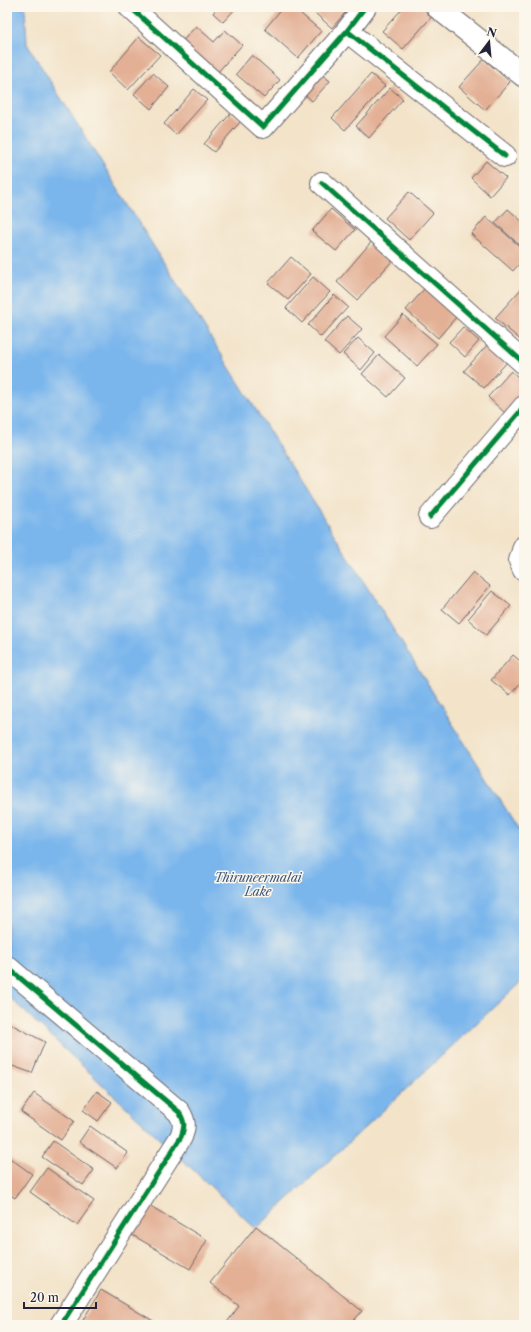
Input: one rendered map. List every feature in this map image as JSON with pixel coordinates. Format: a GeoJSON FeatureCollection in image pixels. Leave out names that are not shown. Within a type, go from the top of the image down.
{"type":"FeatureCollection","features":[{"type":"Feature","properties":{"kind":"street"},"geometry":{"type":"LineString","coordinates":[[130,7],[263,127],[347,31],[365,7]]}},
{"type":"Feature","properties":{"kind":"street"},"geometry":{"type":"LineString","coordinates":[[436,7],[524,76]]}},
{"type":"Feature","properties":{"kind":"street"},"geometry":{"type":"LineString","coordinates":[[347,31],[505,156]]}},
{"type":"Feature","properties":{"kind":"street"},"geometry":{"type":"LineString","coordinates":[[322,184],[524,363]]}},
{"type":"Feature","properties":{"kind":"street"},"geometry":{"type":"LineString","coordinates":[[430,517],[524,407]]}},
{"type":"Feature","properties":{"kind":"street"},"geometry":{"type":"LineString","coordinates":[[524,547],[520,561],[524,570]]}},
{"type":"Feature","properties":{"kind":"street"},"geometry":{"type":"LineString","coordinates":[[7,967],[107,1053],[179,1112],[184,1120],[184,1127],[181,1137],[61,1325]]}},
{"type":"Feature","properties":{"kind":"water","name":"Thiruneermalai Lake"},"geometry":{"type":"Polygon","coordinates":[[[7,7],[25,7],[27,44],[524,838],[524,979],[256,1229],[7,995],[7,7]]]}},
{"type":"Feature","properties":{"kind":"building"},"geometry":{"type":"Polygon","coordinates":[[[218,7],[237,7],[223,22],[213,13],[218,7]]]}},
{"type":"Feature","properties":{"kind":"building"},"geometry":{"type":"Polygon","coordinates":[[[283,7],[293,7],[321,31],[298,58],[265,29],[283,7]]]}},
{"type":"Feature","properties":{"kind":"building"},"geometry":{"type":"Polygon","coordinates":[[[308,7],[350,7],[332,28],[308,7]]]}},
{"type":"Feature","properties":{"kind":"building"},"geometry":{"type":"Polygon","coordinates":[[[404,7],[425,7],[434,14],[403,49],[382,31],[404,7]]]}},
{"type":"Feature","properties":{"kind":"building"},"geometry":{"type":"Polygon","coordinates":[[[196,26],[214,42],[225,30],[242,45],[216,74],[181,43],[196,26]]]}},
{"type":"Feature","properties":{"kind":"building"},"geometry":{"type":"Polygon","coordinates":[[[139,37],[160,55],[128,90],[109,72],[139,37]]]}},
{"type":"Feature","properties":{"kind":"building"},"geometry":{"type":"Polygon","coordinates":[[[252,55],[280,80],[264,98],[236,74],[252,55]]]}},
{"type":"Feature","properties":{"kind":"building"},"geometry":{"type":"Polygon","coordinates":[[[484,59],[510,82],[485,110],[459,87],[484,59]]]}},
{"type":"Feature","properties":{"kind":"building"},"geometry":{"type":"Polygon","coordinates":[[[315,69],[330,81],[312,101],[298,88],[315,69]]]}},
{"type":"Feature","properties":{"kind":"building"},"geometry":{"type":"Polygon","coordinates":[[[153,73],[169,87],[151,109],[134,94],[153,73]]]}},
{"type":"Feature","properties":{"kind":"building"},"geometry":{"type":"Polygon","coordinates":[[[371,74],[385,86],[345,130],[332,118],[371,74]]]}},
{"type":"Feature","properties":{"kind":"building"},"geometry":{"type":"Polygon","coordinates":[[[390,88],[403,99],[369,138],[356,126],[390,88]]]}},
{"type":"Feature","properties":{"kind":"building"},"geometry":{"type":"Polygon","coordinates":[[[194,89],[207,100],[176,135],[164,124],[194,89]]]}},
{"type":"Feature","properties":{"kind":"building"},"geometry":{"type":"Polygon","coordinates":[[[231,113],[241,121],[214,152],[204,144],[231,113]]]}},
{"type":"Feature","properties":{"kind":"building"},"geometry":{"type":"Polygon","coordinates":[[[486,161],[506,178],[490,196],[471,178],[486,161]]]}},
{"type":"Feature","properties":{"kind":"building"},"geometry":{"type":"Polygon","coordinates":[[[409,192],[433,213],[409,240],[385,218],[409,192]]]}},
{"type":"Feature","properties":{"kind":"building"},"geometry":{"type":"Polygon","coordinates":[[[331,209],[355,230],[336,251],[312,231],[331,209]]]}},
{"type":"Feature","properties":{"kind":"building"},"geometry":{"type":"Polygon","coordinates":[[[508,209],[524,223],[524,245],[522,247],[495,223],[508,209]]]}},
{"type":"Feature","properties":{"kind":"building"},"geometry":{"type":"Polygon","coordinates":[[[486,217],[524,250],[524,258],[513,271],[471,234],[486,217]]]}},
{"type":"Feature","properties":{"kind":"building"},"geometry":{"type":"Polygon","coordinates":[[[372,241],[393,260],[357,300],[337,282],[372,241]]]}},
{"type":"Feature","properties":{"kind":"building"},"geometry":{"type":"Polygon","coordinates":[[[291,257],[311,274],[288,300],[268,283],[291,257]]]}},
{"type":"Feature","properties":{"kind":"building"},"geometry":{"type":"Polygon","coordinates":[[[313,277],[330,292],[302,323],[286,308],[313,277]]]}},
{"type":"Feature","properties":{"kind":"building"},"geometry":{"type":"Polygon","coordinates":[[[425,288],[457,316],[438,338],[406,310],[425,288]]]}},
{"type":"Feature","properties":{"kind":"building"},"geometry":{"type":"Polygon","coordinates":[[[521,289],[524,291],[524,343],[495,318],[521,289]]]}},
{"type":"Feature","properties":{"kind":"building"},"geometry":{"type":"Polygon","coordinates":[[[334,295],[348,307],[321,337],[308,325],[334,295]]]}},
{"type":"Feature","properties":{"kind":"building"},"geometry":{"type":"Polygon","coordinates":[[[403,315],[437,344],[417,366],[384,336],[403,315]]]}},
{"type":"Feature","properties":{"kind":"building"},"geometry":{"type":"Polygon","coordinates":[[[347,316],[362,329],[339,355],[324,342],[347,316]]]}},
{"type":"Feature","properties":{"kind":"building"},"geometry":{"type":"Polygon","coordinates":[[[463,327],[479,341],[465,357],[449,342],[463,327]]]}},
{"type":"Feature","properties":{"kind":"building"},"geometry":{"type":"Polygon","coordinates":[[[358,338],[375,353],[361,370],[343,354],[358,338]]]}},
{"type":"Feature","properties":{"kind":"building"},"geometry":{"type":"Polygon","coordinates":[[[488,344],[508,361],[484,388],[464,371],[488,344]]]}},
{"type":"Feature","properties":{"kind":"building"},"geometry":{"type":"Polygon","coordinates":[[[379,355],[405,378],[388,397],[362,374],[379,355]]]}},
{"type":"Feature","properties":{"kind":"building"},"geometry":{"type":"Polygon","coordinates":[[[511,371],[524,382],[524,394],[506,414],[488,397],[511,371]]]}},
{"type":"Feature","properties":{"kind":"building"},"geometry":{"type":"Polygon","coordinates":[[[473,572],[490,586],[459,623],[442,609],[473,572]]]}},
{"type":"Feature","properties":{"kind":"building"},"geometry":{"type":"Polygon","coordinates":[[[492,591],[511,606],[486,635],[468,619],[492,591]]]}},
{"type":"Feature","properties":{"kind":"building"},"geometry":{"type":"Polygon","coordinates":[[[513,655],[524,664],[524,679],[510,695],[491,680],[513,655]]]}},
{"type":"Feature","properties":{"kind":"building"},"geometry":{"type":"Polygon","coordinates":[[[7,1022],[45,1042],[32,1073],[7,1064],[7,1022]]]}},
{"type":"Feature","properties":{"kind":"building"},"geometry":{"type":"Polygon","coordinates":[[[97,1091],[112,1102],[98,1121],[83,1110],[97,1091]]]}},
{"type":"Feature","properties":{"kind":"building"},"geometry":{"type":"Polygon","coordinates":[[[34,1093],[74,1121],[61,1140],[21,1112],[34,1093]]]}},
{"type":"Feature","properties":{"kind":"building"},"geometry":{"type":"Polygon","coordinates":[[[90,1126],[128,1153],[117,1168],[79,1142],[90,1126]]]}},
{"type":"Feature","properties":{"kind":"building"},"geometry":{"type":"Polygon","coordinates":[[[53,1141],[94,1170],[83,1185],[42,1157],[53,1141]]]}},
{"type":"Feature","properties":{"kind":"building"},"geometry":{"type":"Polygon","coordinates":[[[7,1156],[32,1174],[15,1198],[7,1193],[7,1156]]]}},
{"type":"Feature","properties":{"kind":"building"},"geometry":{"type":"Polygon","coordinates":[[[47,1168],[94,1201],[77,1225],[30,1192],[47,1168]]]}},
{"type":"Feature","properties":{"kind":"building"},"geometry":{"type":"Polygon","coordinates":[[[142,1201],[207,1240],[190,1269],[124,1230],[142,1201]]]}},
{"type":"Feature","properties":{"kind":"building"},"geometry":{"type":"Polygon","coordinates":[[[256,1226],[362,1311],[350,1325],[225,1325],[239,1306],[210,1283],[256,1226]]]}},
{"type":"Feature","properties":{"kind":"building"},"geometry":{"type":"Polygon","coordinates":[[[101,1290],[160,1325],[80,1325],[101,1290]]]}},
{"type":"Feature","properties":{"kind":"cycle path"},"geometry":{"type":"LineString","coordinates":[[130,7],[263,127],[347,31],[365,7]]}},
{"type":"Feature","properties":{"kind":"cycle path"},"geometry":{"type":"LineString","coordinates":[[347,31],[505,156]]}},
{"type":"Feature","properties":{"kind":"cycle path"},"geometry":{"type":"LineString","coordinates":[[322,183],[524,363]]}},
{"type":"Feature","properties":{"kind":"cycle path"},"geometry":{"type":"LineString","coordinates":[[430,517],[524,407]]}},
{"type":"Feature","properties":{"kind":"cycle path"},"geometry":{"type":"LineString","coordinates":[[7,967],[179,1112],[184,1124],[181,1137],[61,1325]]}}]}
